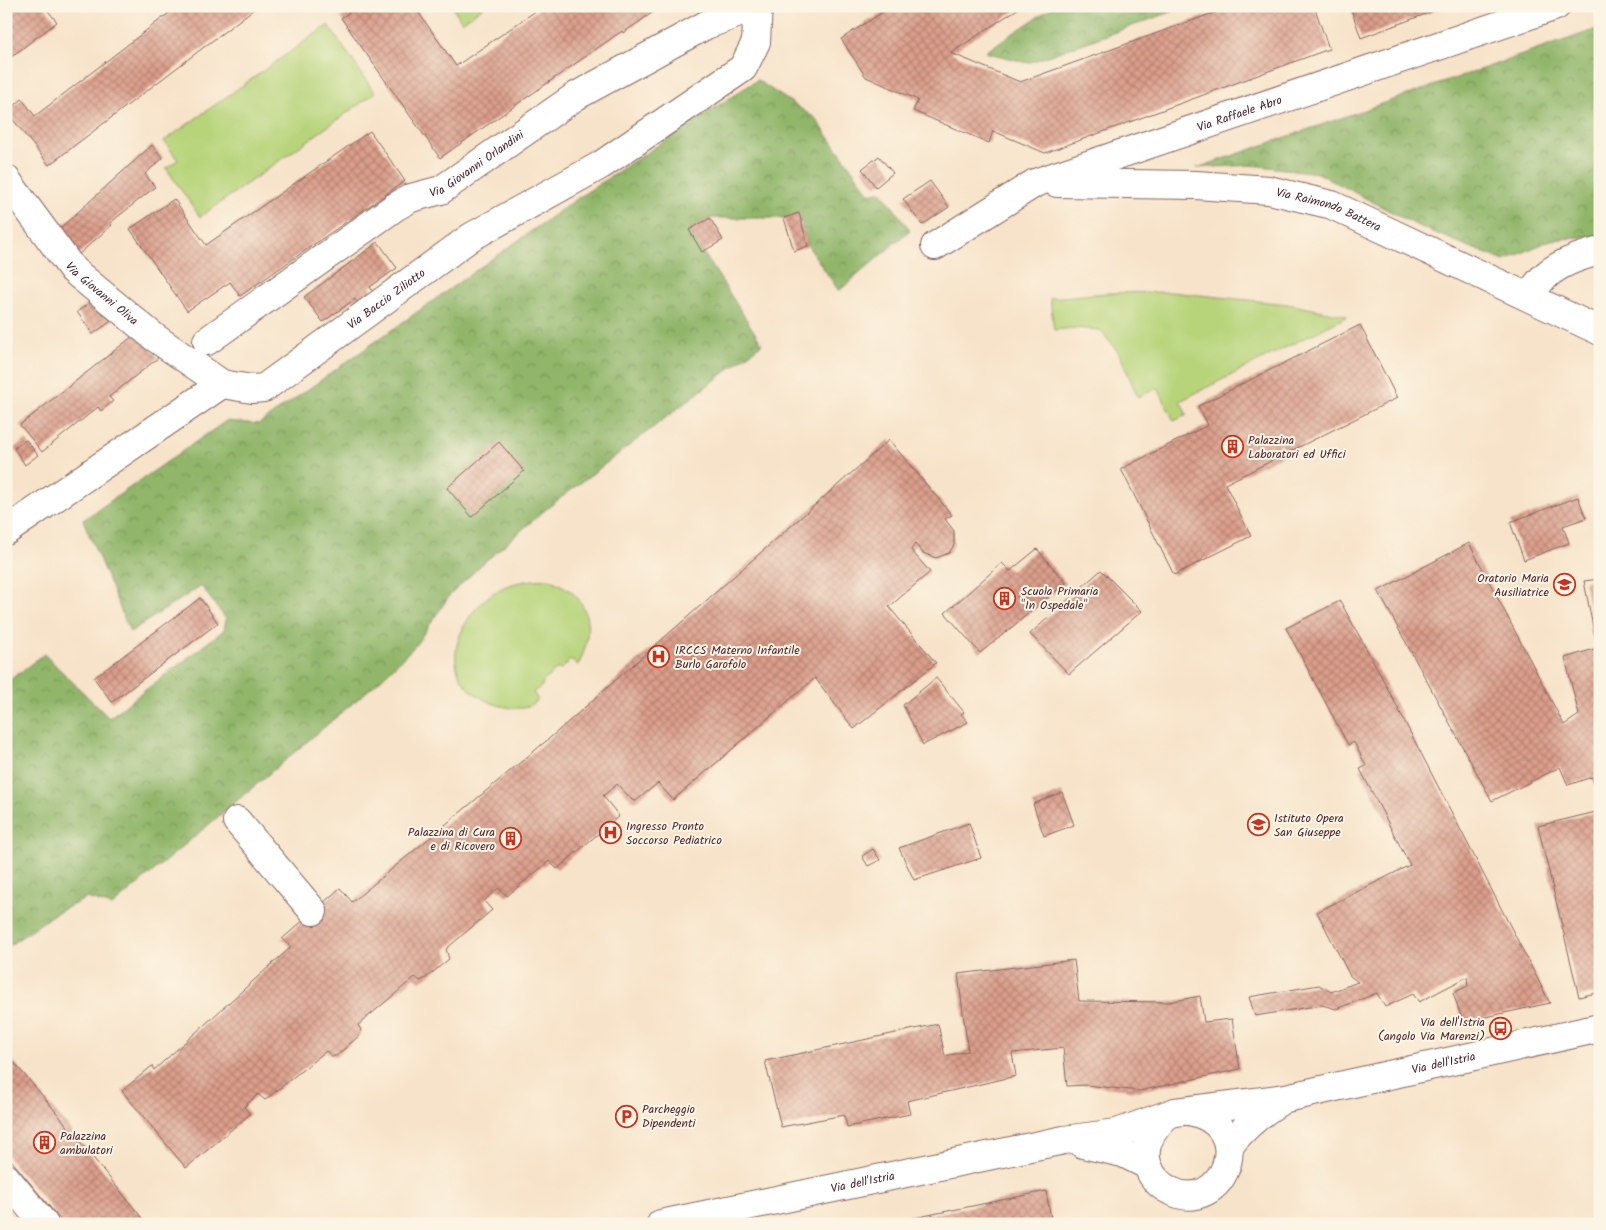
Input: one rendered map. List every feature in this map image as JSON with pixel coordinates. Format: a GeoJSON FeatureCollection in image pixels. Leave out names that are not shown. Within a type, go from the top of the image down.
{"type":"FeatureCollection","features":[{"type":"Feature","properties":{"kind":"street","name":"Via Baccio Ziliotto"},"geometry":{"type":"LineString","coordinates":[[222,384],[252,389],[264,388],[470,237],[601,166],[743,68],[756,42],[758,6]]}},
{"type":"Feature","properties":{"kind":"street","name":"Via Giovanni Orlandini"},"geometry":{"type":"LineString","coordinates":[[206,341],[395,207],[411,198],[441,190],[576,96],[706,25],[758,6]]}},
{"type":"Feature","properties":{"kind":"street","name":"Via Raffaele Abro"},"geometry":{"type":"LineString","coordinates":[[935,246],[1035,183],[1556,6]]}},
{"type":"Feature","properties":{"kind":"street","name":"Via Giovanni Oliva"},"geometry":{"type":"LineString","coordinates":[[6,179],[73,270],[154,336],[222,384]]}},
{"type":"Feature","properties":{"kind":"street","name":"Via Raimondo Battera"},"geometry":{"type":"LineString","coordinates":[[1035,183],[1196,185],[1269,190],[1332,205],[1600,331]]}},
{"type":"Feature","properties":{"kind":"street"},"geometry":{"type":"LineString","coordinates":[[1530,298],[1534,286],[1555,267],[1583,255],[1600,251]]}},
{"type":"Feature","properties":{"kind":"street"},"geometry":{"type":"LineString","coordinates":[[6,531],[222,384]]}},
{"type":"Feature","properties":{"kind":"street"},"geometry":{"type":"LineString","coordinates":[[237,821],[313,911]]}},
{"type":"Feature","properties":{"kind":"street","name":"Via dell'Istria"},"geometry":{"type":"LineString","coordinates":[[661,1224],[1064,1140],[1118,1133],[1176,1114],[1286,1098],[1600,1028]]}},
{"type":"Feature","properties":{"kind":"street","name":"Via dell'Istria"},"geometry":{"type":"LineString","coordinates":[[1064,1140],[1123,1154],[1147,1165],[1153,1177],[1163,1187],[1174,1193],[1188,1195],[1202,1192],[1214,1185],[1224,1174],[1229,1160],[1229,1146],[1244,1127],[1261,1112],[1286,1098]]}},
{"type":"Feature","properties":{"kind":"street"},"geometry":{"type":"LineString","coordinates":[[1147,1165],[1148,1139],[1154,1128],[1176,1114],[1203,1114],[1215,1121],[1224,1132],[1229,1146]]}},
{"type":"Feature","properties":{"kind":"street"},"geometry":{"type":"LineString","coordinates":[[6,1178],[44,1224]]}},
{"type":"Feature","properties":{"kind":"green space"},"geometry":{"type":"Polygon","coordinates":[[[452,6],[485,6],[462,22],[452,6]]]}},
{"type":"Feature","properties":{"kind":"green space"},"geometry":{"type":"Polygon","coordinates":[[[1054,6],[1188,6],[1028,63],[985,52],[1054,6]]]}},
{"type":"Feature","properties":{"kind":"green space"},"geometry":{"type":"Polygon","coordinates":[[[328,25],[375,93],[200,217],[166,168],[178,160],[164,141],[328,25]]]}},
{"type":"Feature","properties":{"kind":"green space"},"geometry":{"type":"Polygon","coordinates":[[[1600,28],[1600,235],[1551,240],[1504,261],[1416,225],[1318,173],[1251,165],[1197,168],[1600,28]]]}},
{"type":"Feature","properties":{"kind":"green space"},"geometry":{"type":"Polygon","coordinates":[[[757,80],[815,118],[870,194],[881,191],[910,230],[839,291],[808,246],[798,213],[784,218],[710,218],[689,230],[762,344],[545,510],[481,565],[450,595],[415,646],[379,681],[112,906],[87,898],[54,914],[6,948],[6,683],[44,654],[109,718],[224,630],[226,619],[201,586],[130,632],[83,520],[226,421],[259,424],[578,198],[757,80]]]}},
{"type":"Feature","properties":{"kind":"green space"},"geometry":{"type":"Polygon","coordinates":[[[1170,292],[1287,304],[1348,316],[1180,401],[1187,415],[1174,421],[1158,388],[1138,397],[1119,353],[1100,330],[1075,328],[1054,330],[1050,298],[1107,293],[1170,292]]]}},
{"type":"Feature","properties":{"kind":"green space"},"geometry":{"type":"Polygon","coordinates":[[[550,579],[573,593],[585,612],[587,639],[578,665],[570,660],[562,669],[557,669],[543,682],[542,686],[533,692],[538,700],[526,707],[512,708],[501,706],[480,697],[464,682],[456,662],[458,641],[467,621],[481,603],[498,590],[517,583],[550,579]]]}},
{"type":"Feature","properties":{"kind":"building"},"geometry":{"type":"Polygon","coordinates":[[[6,6],[44,6],[57,22],[11,57],[6,50],[6,6]]]}},
{"type":"Feature","properties":{"kind":"building"},"geometry":{"type":"Polygon","coordinates":[[[178,6],[258,6],[49,165],[7,112],[22,99],[35,116],[178,6]]]}},
{"type":"Feature","properties":{"kind":"building"},"geometry":{"type":"Polygon","coordinates":[[[358,6],[414,6],[456,66],[543,6],[662,6],[623,33],[622,31],[440,158],[341,18],[358,6]]]}},
{"type":"Feature","properties":{"kind":"building"},"geometry":{"type":"Polygon","coordinates":[[[892,6],[1022,6],[951,53],[1020,82],[1233,6],[1314,6],[1329,49],[1045,153],[993,131],[989,143],[913,111],[918,100],[866,77],[841,39],[892,6]]]}},
{"type":"Feature","properties":{"kind":"building"},"geometry":{"type":"Polygon","coordinates":[[[1350,6],[1447,6],[1361,38],[1350,6]]]}},
{"type":"Feature","properties":{"kind":"building"},"geometry":{"type":"Polygon","coordinates":[[[370,131],[405,181],[240,296],[230,282],[187,311],[130,229],[174,199],[206,245],[370,131]]]}},
{"type":"Feature","properties":{"kind":"building"},"geometry":{"type":"Polygon","coordinates":[[[152,145],[163,158],[145,174],[155,187],[110,223],[112,225],[78,255],[57,231],[152,145]]]}},
{"type":"Feature","properties":{"kind":"building"},"geometry":{"type":"Polygon","coordinates":[[[879,156],[893,173],[876,187],[862,169],[879,156]]]}},
{"type":"Feature","properties":{"kind":"building"},"geometry":{"type":"Polygon","coordinates":[[[930,181],[949,207],[922,225],[903,199],[930,181]]]}},
{"type":"Feature","properties":{"kind":"building"},"geometry":{"type":"Polygon","coordinates":[[[799,213],[808,246],[794,251],[784,218],[799,213]]]}},
{"type":"Feature","properties":{"kind":"building"},"geometry":{"type":"Polygon","coordinates":[[[710,218],[723,240],[702,252],[689,230],[710,218]]]}},
{"type":"Feature","properties":{"kind":"building"},"geometry":{"type":"Polygon","coordinates":[[[378,242],[397,268],[370,287],[374,293],[359,304],[355,299],[323,322],[304,297],[378,242]]]}},
{"type":"Feature","properties":{"kind":"building"},"geometry":{"type":"Polygon","coordinates":[[[92,301],[114,319],[93,334],[77,312],[92,301]]]}},
{"type":"Feature","properties":{"kind":"building","name":"Palazzina Laboratori ed Uffici"},"geometry":{"type":"Polygon","coordinates":[[[1360,325],[1397,398],[1225,484],[1251,536],[1174,575],[1121,469],[1208,425],[1198,406],[1360,325]]]}},
{"type":"Feature","properties":{"kind":"building"},"geometry":{"type":"Polygon","coordinates":[[[138,332],[158,358],[109,397],[113,401],[101,411],[98,407],[42,452],[20,425],[138,332]]]}},
{"type":"Feature","properties":{"kind":"building"},"geometry":{"type":"Polygon","coordinates":[[[26,440],[38,455],[25,465],[14,448],[26,440]]]}},
{"type":"Feature","properties":{"kind":"building","name":"Palazzina di Cura e di Ricovero"},"geometry":{"type":"Polygon","coordinates":[[[889,440],[952,515],[945,519],[954,531],[954,545],[949,553],[936,558],[923,553],[915,544],[911,550],[930,572],[889,607],[936,663],[854,729],[815,678],[673,800],[658,783],[636,801],[632,800],[617,784],[603,796],[619,816],[557,869],[549,861],[507,896],[498,888],[484,901],[492,910],[446,949],[449,959],[426,978],[420,981],[415,977],[358,1025],[361,1030],[360,1035],[336,1056],[332,1056],[326,1051],[265,1100],[258,1094],[244,1107],[250,1114],[186,1168],[122,1091],[152,1066],[154,1070],[291,947],[282,939],[340,888],[352,902],[551,737],[889,440]]]}},
{"type":"Feature","properties":{"kind":"building"},"geometry":{"type":"Polygon","coordinates":[[[499,442],[524,471],[472,517],[447,488],[499,442]]]}},
{"type":"Feature","properties":{"kind":"building"},"geometry":{"type":"Polygon","coordinates":[[[1578,497],[1586,518],[1563,526],[1569,543],[1524,560],[1510,522],[1578,497]]]}},
{"type":"Feature","properties":{"kind":"building"},"geometry":{"type":"Polygon","coordinates":[[[1469,543],[1564,725],[1579,715],[1565,658],[1597,648],[1584,581],[1600,579],[1600,799],[1592,777],[1568,785],[1560,767],[1492,801],[1378,591],[1469,543]]]}},
{"type":"Feature","properties":{"kind":"building","name":"Scuola Primaria \"In Ospedale\""},"geometry":{"type":"Polygon","coordinates":[[[1037,549],[1066,583],[980,653],[945,613],[1002,563],[1010,571],[1037,549]]]}},
{"type":"Feature","properties":{"kind":"building"},"geometry":{"type":"Polygon","coordinates":[[[1101,570],[1142,611],[1069,674],[1030,634],[1101,570]]]}},
{"type":"Feature","properties":{"kind":"building"},"geometry":{"type":"Polygon","coordinates":[[[200,598],[218,623],[112,702],[94,678],[200,598]]]}},
{"type":"Feature","properties":{"kind":"building"},"geometry":{"type":"Polygon","coordinates":[[[1340,601],[1377,668],[1550,1003],[1463,1022],[1453,993],[1468,986],[1467,977],[1419,1002],[1413,994],[1385,1007],[1377,993],[1336,1009],[1322,1005],[1255,1016],[1249,997],[1319,985],[1331,992],[1358,982],[1350,976],[1317,912],[1410,865],[1360,769],[1366,766],[1354,742],[1348,745],[1286,628],[1340,601]]]}},
{"type":"Feature","properties":{"kind":"building"},"geometry":{"type":"Polygon","coordinates":[[[936,678],[964,712],[961,714],[968,722],[923,745],[903,705],[936,678]]]}},
{"type":"Feature","properties":{"kind":"building"},"geometry":{"type":"Polygon","coordinates":[[[1062,792],[1074,825],[1044,836],[1033,804],[1062,792]]]}},
{"type":"Feature","properties":{"kind":"building"},"geometry":{"type":"Polygon","coordinates":[[[1600,811],[1600,992],[1579,997],[1538,826],[1600,811]]]}},
{"type":"Feature","properties":{"kind":"building"},"geometry":{"type":"Polygon","coordinates":[[[969,823],[981,858],[914,880],[899,848],[969,823]]]}},
{"type":"Feature","properties":{"kind":"building"},"geometry":{"type":"Polygon","coordinates":[[[873,849],[880,860],[868,866],[862,856],[873,849]]]}},
{"type":"Feature","properties":{"kind":"building"},"geometry":{"type":"Polygon","coordinates":[[[1074,960],[1079,1001],[1169,1002],[1200,996],[1204,1022],[1232,1019],[1240,1069],[1139,1091],[1086,1085],[1067,1086],[1063,1048],[1012,1053],[1016,1076],[907,1101],[910,1114],[847,1127],[844,1115],[781,1127],[765,1061],[938,1024],[945,1056],[968,1051],[958,974],[1074,960]]]}},
{"type":"Feature","properties":{"kind":"building","name":"Palazzina ambulatori"},"geometry":{"type":"Polygon","coordinates":[[[6,1053],[147,1224],[64,1224],[6,1154],[6,1053]]]}},
{"type":"Feature","properties":{"kind":"building"},"geometry":{"type":"Polygon","coordinates":[[[1046,1191],[1052,1224],[889,1224],[889,1223],[1046,1191]]]}},
{"type":"Feature","properties":{"kind":"place","name":"Palazzina Laboratori ed Uffici"},"geometry":{"type":"Point","coordinates":[1232,447]}},
{"type":"Feature","properties":{"kind":"place","name":"Oratorio Maria Ausiliatrice"},"geometry":{"type":"Point","coordinates":[1565,585]}},
{"type":"Feature","properties":{"kind":"place","name":"Scuola Primaria \"In Ospedale\""},"geometry":{"type":"Point","coordinates":[1005,598]}},
{"type":"Feature","properties":{"kind":"place","name":"IRCCS Materno Infantile Burlo Garofolo"},"geometry":{"type":"Point","coordinates":[659,657]}},
{"type":"Feature","properties":{"kind":"place","name":"Istituto Opera San Giuseppe"},"geometry":{"type":"Point","coordinates":[1258,825]}},
{"type":"Feature","properties":{"kind":"place","name":"Ingresso Pronto Soccorso Pediatrico"},"geometry":{"type":"Point","coordinates":[610,833]}},
{"type":"Feature","properties":{"kind":"place","name":"Palazzina di Cura e di Ricovero"},"geometry":{"type":"Point","coordinates":[511,839]}},
{"type":"Feature","properties":{"kind":"place","name":"Via dell'Istria (angolo Via Marenzi)"},"geometry":{"type":"Point","coordinates":[1501,1029]}},
{"type":"Feature","properties":{"kind":"place","name":"Parcheggio Dipendenti"},"geometry":{"type":"Point","coordinates":[626,1116]}},
{"type":"Feature","properties":{"kind":"place","name":"Palazzina ambulatori"},"geometry":{"type":"Point","coordinates":[44,1143]}}]}
